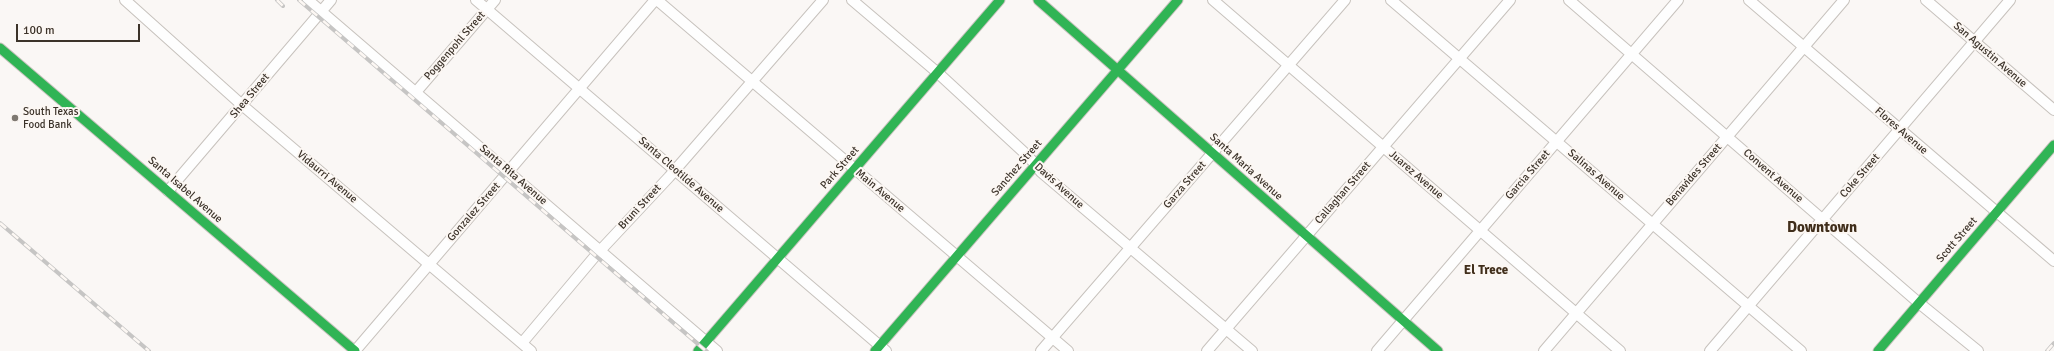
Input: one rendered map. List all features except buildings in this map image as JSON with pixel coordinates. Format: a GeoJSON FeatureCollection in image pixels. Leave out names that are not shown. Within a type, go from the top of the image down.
{"type":"FeatureCollection","features":[{"type":"Feature","properties":{"kind":"main road","name":"Park Street"},"geometry":{"type":"LineString","coordinates":[[698,351],[1000,0]]}},
{"type":"Feature","properties":{"kind":"main road","name":"Santa Maria Avenue"},"geometry":{"type":"LineString","coordinates":[[1038,0],[1306,237],[1438,351]]}},
{"type":"Feature","properties":{"kind":"main road","name":"Sanchez Street"},"geometry":{"type":"LineString","coordinates":[[880,349],[956,256],[1178,0]]}},
{"type":"Feature","properties":{"kind":"main road","name":"Santa Isabel Avenue"},"geometry":{"type":"LineString","coordinates":[[0,48],[355,351]]}},
{"type":"Feature","properties":{"kind":"main road","name":"Scott Street"},"geometry":{"type":"LineString","coordinates":[[1878,351],[2054,145]]}},
{"type":"Feature","properties":{"kind":"street","name":"Vidaurri Avenue"},"geometry":{"type":"LineString","coordinates":[[125,0],[242,105],[531,351]]}},
{"type":"Feature","properties":{"kind":"street","name":"Santa Rita Avenue"},"geometry":{"type":"LineString","coordinates":[[308,0],[717,351]]}},
{"type":"Feature","properties":{"kind":"street","name":"Shea Street"},"geometry":{"type":"LineString","coordinates":[[168,191],[331,0]]}},
{"type":"Feature","properties":{"kind":"street","name":"Santa Cleotilde Avenue"},"geometry":{"type":"LineString","coordinates":[[476,0],[778,258],[880,349]]}},
{"type":"Feature","properties":{"kind":"street","name":"Poggenpohl Street"},"geometry":{"type":"LineString","coordinates":[[416,92],[495,0]]}},
{"type":"Feature","properties":{"kind":"street","name":"Main Avenue"},"geometry":{"type":"LineString","coordinates":[[656,0],[1068,351]]}},
{"type":"Feature","properties":{"kind":"street","name":"Gonzalez Street"},"geometry":{"type":"LineString","coordinates":[[355,351],[656,0]]}},
{"type":"Feature","properties":{"kind":"street","name":"Bruni Street"},"geometry":{"type":"LineString","coordinates":[[522,343],[600,251],[675,170],[823,0]]}},
{"type":"Feature","properties":{"kind":"street","name":"Davis Avenue"},"geometry":{"type":"LineString","coordinates":[[852,0],[938,73],[1035,165],[1040,172],[1252,351]]}},
{"type":"Feature","properties":{"kind":"street","name":"Juarez Avenue"},"geometry":{"type":"LineString","coordinates":[[1213,0],[1620,351]]}},
{"type":"Feature","properties":{"kind":"street","name":"Garza Street"},"geometry":{"type":"LineString","coordinates":[[1041,351],[1345,0]]}},
{"type":"Feature","properties":{"kind":"street","name":"Salinas Avenue"},"geometry":{"type":"LineString","coordinates":[[1392,0],[1801,351]]}},
{"type":"Feature","properties":{"kind":"street","name":"Callaghan Street"},"geometry":{"type":"LineString","coordinates":[[1207,351],[1510,0]]}},
{"type":"Feature","properties":{"kind":"street","name":"Convent Avenue"},"geometry":{"type":"LineString","coordinates":[[1569,0],[1919,303],[1978,351]]}},
{"type":"Feature","properties":{"kind":"street","name":"Garcia Street"},"geometry":{"type":"LineString","coordinates":[[1377,351],[1678,0]]}},
{"type":"Feature","properties":{"kind":"street","name":"Flores Avenue"},"geometry":{"type":"LineString","coordinates":[[1749,0],[2054,261]]}},
{"type":"Feature","properties":{"kind":"street","name":"Benavides Street"},"geometry":{"type":"LineString","coordinates":[[1544,351],[1844,0]]}},
{"type":"Feature","properties":{"kind":"street","name":"San Agustin Avenue"},"geometry":{"type":"LineString","coordinates":[[1926,0],[2054,110]]}},
{"type":"Feature","properties":{"kind":"street","name":"Coke Street"},"geometry":{"type":"LineString","coordinates":[[1710,351],[2010,0]]}},
{"type":"Feature","properties":{"kind":"railway"},"geometry":{"type":"LineString","coordinates":[[277,0],[283,6]]}},
{"type":"Feature","properties":{"kind":"railway"},"geometry":{"type":"LineString","coordinates":[[299,0],[706,351]]}},
{"type":"Feature","properties":{"kind":"railway"},"geometry":{"type":"LineString","coordinates":[[0,223],[149,351]]}},
{"type":"Feature","properties":{"kind":"railway"},"geometry":{"type":"LineString","coordinates":[[2047,351],[2054,343]]}},
{"type":"Feature","properties":{"kind":"traffic: fast"},"geometry":{"type":"LineString","coordinates":[[698,351],[1000,0]]}},
{"type":"Feature","properties":{"kind":"traffic: fast"},"geometry":{"type":"LineString","coordinates":[[1038,0],[1438,351]]}},
{"type":"Feature","properties":{"kind":"traffic: fast"},"geometry":{"type":"LineString","coordinates":[[875,351],[1178,0]]}},
{"type":"Feature","properties":{"kind":"traffic: fast"},"geometry":{"type":"LineString","coordinates":[[0,48],[355,351]]}},
{"type":"Feature","properties":{"kind":"traffic: fast"},"geometry":{"type":"LineString","coordinates":[[1878,351],[2054,145]]}},
{"type":"Feature","properties":{"kind":"place","name":"South Texas Food Bank"},"geometry":{"type":"Point","coordinates":[15,118]}},
{"type":"Feature","properties":{"kind":"district","name":"Downtown"},"geometry":{"type":"Point","coordinates":[1822,228]}},
{"type":"Feature","properties":{"kind":"district","name":"El Trece"},"geometry":{"type":"Point","coordinates":[1486,271]}}]}
